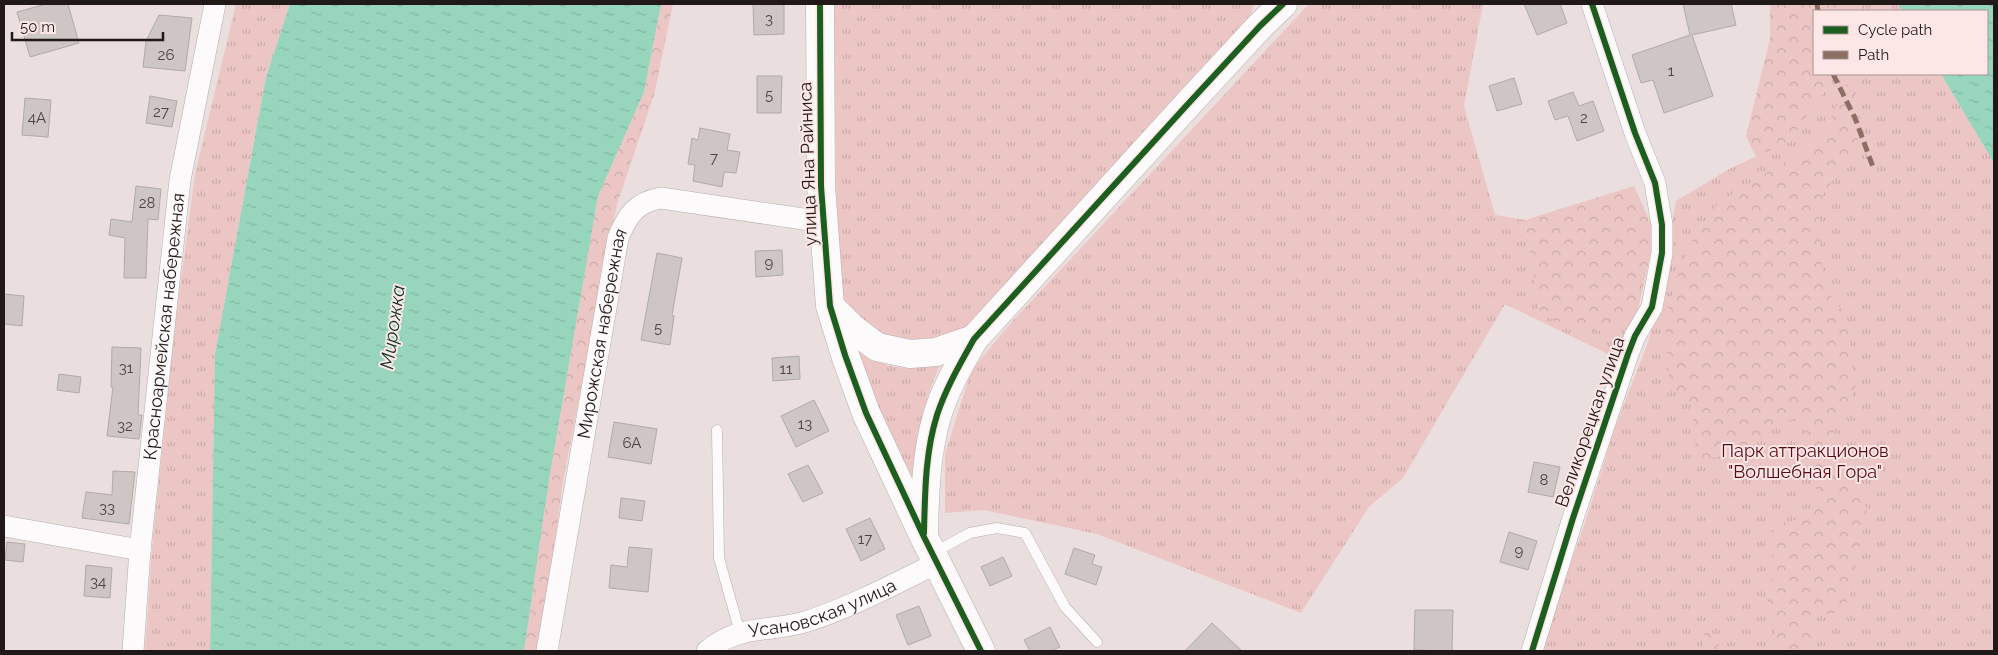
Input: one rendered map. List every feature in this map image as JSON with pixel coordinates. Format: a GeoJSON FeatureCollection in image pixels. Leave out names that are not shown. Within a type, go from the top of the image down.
{"type":"FeatureCollection","features":[{"type":"Feature","properties":{"kind":"street","name":"Красноармейская набережная"},"geometry":{"type":"LineString","coordinates":[[133,651],[140,550],[180,180],[216,4]]}},
{"type":"Feature","properties":{"kind":"street","name":"улица Яна Райниса"},"geometry":{"type":"LineString","coordinates":[[820,4],[821,177],[830,306],[866,413],[931,551],[981,651]]}},
{"type":"Feature","properties":{"kind":"street"},"geometry":{"type":"LineString","coordinates":[[931,551],[926,480],[931,440],[938,415],[955,374],[974,339],[1260,15],[1283,4]]}},
{"type":"Feature","properties":{"kind":"street","name":"Великорецкая улица"},"geometry":{"type":"LineString","coordinates":[[1532,651],[1573,518],[1628,354],[1635,336],[1652,307],[1662,253],[1662,225],[1655,183],[1635,133],[1592,4]]}},
{"type":"Feature","properties":{"kind":"street","name":"Мирожская набережная"},"geometry":{"type":"LineString","coordinates":[[547,651],[618,238],[625,222],[634,210],[647,200],[661,198],[823,222]]}},
{"type":"Feature","properties":{"kind":"street"},"geometry":{"type":"LineString","coordinates":[[830,306],[853,329],[878,347],[910,354],[936,352],[974,339]]}},
{"type":"Feature","properties":{"kind":"street"},"geometry":{"type":"LineString","coordinates":[[4,526],[140,550]]}},
{"type":"Feature","properties":{"kind":"street","name":"Усановская улица"},"geometry":{"type":"LineString","coordinates":[[707,651],[715,644],[740,632],[806,622],[877,592],[931,551]]}},
{"type":"Feature","properties":{"kind":"lane"},"geometry":{"type":"LineString","coordinates":[[717,430],[719,558],[740,632]]}},
{"type":"Feature","properties":{"kind":"lane"},"geometry":{"type":"LineString","coordinates":[[931,551],[970,533],[996,528],[1025,533],[1065,607],[1097,642]]}},
{"type":"Feature","properties":{"kind":"green space"},"geometry":{"type":"Polygon","coordinates":[[[236,4],[290,4],[266,77],[215,354],[210,651],[145,651],[152,549],[174,333],[195,174],[236,4]]]}},
{"type":"Feature","properties":{"kind":"green space"},"geometry":{"type":"Polygon","coordinates":[[[661,4],[673,4],[654,95],[617,204],[563,481],[541,651],[524,651],[549,480],[598,196],[644,92],[661,4]]]}},
{"type":"Feature","properties":{"kind":"green space"},"geometry":{"type":"Polygon","coordinates":[[[834,4],[1254,4],[1247,24],[971,324],[940,342],[889,340],[854,317],[843,298],[837,267],[834,4]]]}},
{"type":"Feature","properties":{"kind":"green space"},"geometry":{"type":"Polygon","coordinates":[[[1309,4],[1483,4],[1464,106],[1495,215],[1525,220],[1540,316],[1637,314],[1612,356],[1505,304],[1403,478],[1369,507],[1301,613],[1097,534],[984,510],[945,513],[945,454],[971,371],[1009,325],[1309,4]]]}},
{"type":"Feature","properties":{"kind":"green space"},"geometry":{"type":"Polygon","coordinates":[[[1770,4],[1848,4],[1846,10],[1813,10],[1813,75],[1831,75],[1829,84],[1790,141],[1756,157],[1746,136],[1770,39],[1770,4]]]}},
{"type":"Feature","properties":{"kind":"green space"},"geometry":{"type":"Polygon","coordinates":[[[1848,4],[1898,4],[1902,10],[1846,10],[1848,4]]]}},
{"type":"Feature","properties":{"kind":"green space","name":"Парк аттракционов \"Волшебная Гора\""},"geometry":{"type":"Polygon","coordinates":[[[1831,75],[1942,75],[1994,163],[1994,651],[1540,651],[1586,520],[1614,430],[1649,340],[1676,201],[1731,168],[1790,141],[1829,84],[1831,75]]]}},
{"type":"Feature","properties":{"kind":"green space"},"geometry":{"type":"Polygon","coordinates":[[[1850,84],[1861,107],[1857,147],[1824,193],[1819,213],[1822,267],[1832,298],[1846,314],[1856,386],[1843,417],[1829,421],[1867,509],[1849,600],[1837,612],[1809,618],[1814,651],[1773,651],[1775,626],[1767,602],[1773,578],[1773,531],[1780,523],[1809,518],[1818,503],[1808,440],[1799,419],[1774,423],[1753,446],[1727,455],[1705,459],[1696,454],[1693,404],[1680,398],[1669,377],[1665,320],[1689,245],[1719,202],[1807,148],[1827,126],[1846,85],[1850,84]]]}},
{"type":"Feature","properties":{"kind":"green space"},"geometry":{"type":"Polygon","coordinates":[[[1634,186],[1655,233],[1637,314],[1597,332],[1540,316],[1525,220],[1634,186]]]}},
{"type":"Feature","properties":{"kind":"green space"},"geometry":{"type":"Polygon","coordinates":[[[850,346],[874,360],[902,368],[940,365],[924,410],[910,487],[850,346]]]}},
{"type":"Feature","properties":{"kind":"green space"},"geometry":{"type":"Polygon","coordinates":[[[1705,629],[1718,640],[1720,651],[1702,651],[1705,629]]]}},
{"type":"Feature","properties":{"kind":"water","name":"Мирожка"},"geometry":{"type":"Polygon","coordinates":[[[290,4],[661,4],[644,92],[598,196],[549,480],[524,651],[210,651],[215,354],[266,77],[290,4]]]}},
{"type":"Feature","properties":{"kind":"water"},"geometry":{"type":"Polygon","coordinates":[[[1898,4],[1994,4],[1994,163],[1942,75],[1988,75],[1988,10],[1902,10],[1898,4]]]}},
{"type":"Feature","properties":{"kind":"building"},"geometry":{"type":"Polygon","coordinates":[[[46,4],[68,4],[79,43],[30,57],[17,12],[46,4]]]}},
{"type":"Feature","properties":{"kind":"building"},"geometry":{"type":"Polygon","coordinates":[[[753,4],[784,4],[784,34],[754,35],[753,4]]]}},
{"type":"Feature","properties":{"kind":"building"},"geometry":{"type":"Polygon","coordinates":[[[1524,4],[1560,4],[1567,23],[1537,35],[1524,4]]]}},
{"type":"Feature","properties":{"kind":"building"},"geometry":{"type":"Polygon","coordinates":[[[1683,4],[1731,4],[1736,25],[1692,35],[1713,96],[1664,113],[1653,80],[1641,83],[1632,55],[1690,35],[1683,4]]]}},
{"type":"Feature","properties":{"kind":"building"},"geometry":{"type":"Polygon","coordinates":[[[159,15],[192,18],[185,71],[143,67],[146,41],[159,15]]]}},
{"type":"Feature","properties":{"kind":"building"},"geometry":{"type":"Polygon","coordinates":[[[757,76],[782,76],[781,113],[757,113],[757,76]]]}},
{"type":"Feature","properties":{"kind":"building"},"geometry":{"type":"Polygon","coordinates":[[[1514,78],[1522,104],[1497,111],[1489,86],[1514,78]]]}},
{"type":"Feature","properties":{"kind":"building"},"geometry":{"type":"Polygon","coordinates":[[[1573,92],[1579,106],[1593,101],[1604,131],[1577,141],[1568,116],[1555,120],[1548,101],[1573,92]]]}},
{"type":"Feature","properties":{"kind":"building"},"geometry":{"type":"Polygon","coordinates":[[[150,96],[177,101],[172,127],[146,123],[150,96]]]}},
{"type":"Feature","properties":{"kind":"building"},"geometry":{"type":"Polygon","coordinates":[[[25,98],[51,100],[48,137],[22,135],[25,98]]]}},
{"type":"Feature","properties":{"kind":"building"},"geometry":{"type":"Polygon","coordinates":[[[700,128],[730,134],[727,150],[740,152],[736,173],[724,172],[722,187],[693,181],[695,165],[688,164],[692,138],[698,140],[700,128]]]}},
{"type":"Feature","properties":{"kind":"building"},"geometry":{"type":"Polygon","coordinates":[[[136,186],[161,189],[158,220],[148,219],[146,278],[124,278],[125,238],[109,235],[111,219],[132,222],[136,186]]]}},
{"type":"Feature","properties":{"kind":"building"},"geometry":{"type":"Polygon","coordinates":[[[782,250],[783,275],[756,277],[755,251],[782,250]]]}},
{"type":"Feature","properties":{"kind":"building"},"geometry":{"type":"Polygon","coordinates":[[[657,253],[682,258],[672,315],[674,316],[670,345],[641,340],[657,253]]]}},
{"type":"Feature","properties":{"kind":"building"},"geometry":{"type":"Polygon","coordinates":[[[4,294],[24,296],[22,326],[4,324],[4,294]]]}},
{"type":"Feature","properties":{"kind":"building"},"geometry":{"type":"Polygon","coordinates":[[[112,347],[141,348],[138,415],[142,415],[139,439],[107,436],[113,387],[111,387],[112,347]]]}},
{"type":"Feature","properties":{"kind":"building"},"geometry":{"type":"Polygon","coordinates":[[[799,356],[800,379],[773,381],[772,358],[799,356]]]}},
{"type":"Feature","properties":{"kind":"building"},"geometry":{"type":"Polygon","coordinates":[[[59,374],[81,377],[79,393],[57,390],[59,374]]]}},
{"type":"Feature","properties":{"kind":"building"},"geometry":{"type":"Polygon","coordinates":[[[814,400],[829,431],[796,447],[781,416],[814,400]]]}},
{"type":"Feature","properties":{"kind":"building"},"geometry":{"type":"Polygon","coordinates":[[[614,422],[657,429],[651,464],[608,457],[614,422]]]}},
{"type":"Feature","properties":{"kind":"building"},"geometry":{"type":"Polygon","coordinates":[[[1534,462],[1560,467],[1553,497],[1528,492],[1534,462]]]}},
{"type":"Feature","properties":{"kind":"building"},"geometry":{"type":"Polygon","coordinates":[[[808,465],[823,493],[803,502],[788,474],[808,465]]]}},
{"type":"Feature","properties":{"kind":"building"},"geometry":{"type":"Polygon","coordinates":[[[113,471],[135,472],[129,524],[82,518],[86,492],[112,495],[113,471]]]}},
{"type":"Feature","properties":{"kind":"building"},"geometry":{"type":"Polygon","coordinates":[[[621,498],[645,501],[642,521],[619,518],[621,498]]]}},
{"type":"Feature","properties":{"kind":"building"},"geometry":{"type":"Polygon","coordinates":[[[870,518],[885,549],[861,561],[846,529],[870,518]]]}},
{"type":"Feature","properties":{"kind":"building"},"geometry":{"type":"Polygon","coordinates":[[[1509,532],[1537,541],[1528,570],[1500,562],[1509,532]]]}},
{"type":"Feature","properties":{"kind":"building"},"geometry":{"type":"Polygon","coordinates":[[[7,542],[25,544],[23,562],[5,560],[7,542]]]}},
{"type":"Feature","properties":{"kind":"building"},"geometry":{"type":"Polygon","coordinates":[[[629,547],[652,549],[648,592],[609,588],[611,565],[627,567],[629,547]]]}},
{"type":"Feature","properties":{"kind":"building"},"geometry":{"type":"Polygon","coordinates":[[[1074,548],[1095,555],[1092,564],[1102,567],[1096,585],[1065,574],[1074,548]]]}},
{"type":"Feature","properties":{"kind":"building"},"geometry":{"type":"Polygon","coordinates":[[[1003,557],[1012,576],[990,586],[981,567],[1003,557]]]}},
{"type":"Feature","properties":{"kind":"building"},"geometry":{"type":"Polygon","coordinates":[[[86,565],[112,568],[110,598],[84,596],[86,565]]]}},
{"type":"Feature","properties":{"kind":"building"},"geometry":{"type":"Polygon","coordinates":[[[919,606],[931,636],[908,645],[896,615],[919,606]]]}},
{"type":"Feature","properties":{"kind":"building"},"geometry":{"type":"Polygon","coordinates":[[[1415,610],[1453,610],[1452,651],[1414,650],[1415,610]]]}},
{"type":"Feature","properties":{"kind":"building"},"geometry":{"type":"Polygon","coordinates":[[[1212,623],[1242,651],[1185,651],[1212,623]]]}},
{"type":"Feature","properties":{"kind":"building"},"geometry":{"type":"Polygon","coordinates":[[[1050,627],[1060,647],[1051,651],[1030,651],[1024,640],[1050,627]]]}},
{"type":"Feature","properties":{"kind":"marked path"},"geometry":{"type":"LineString","coordinates":[[1817,4],[1818,10]]}},
{"type":"Feature","properties":{"kind":"marked path"},"geometry":{"type":"LineString","coordinates":[[1834,75],[1855,118],[1873,167]]}},
{"type":"Feature","properties":{"kind":"cycle path"},"geometry":{"type":"LineString","coordinates":[[820,4],[821,186],[830,306],[866,413],[924,537],[981,651]]}},
{"type":"Feature","properties":{"kind":"cycle path"},"geometry":{"type":"LineString","coordinates":[[924,533],[926,474],[933,429],[945,395],[974,339],[1187,105],[1260,26],[1283,4]]}},
{"type":"Feature","properties":{"kind":"cycle path"},"geometry":{"type":"LineString","coordinates":[[1532,651],[1573,518],[1628,354],[1635,336],[1652,307],[1662,253],[1662,225],[1655,183],[1635,133],[1592,4]]}}]}
